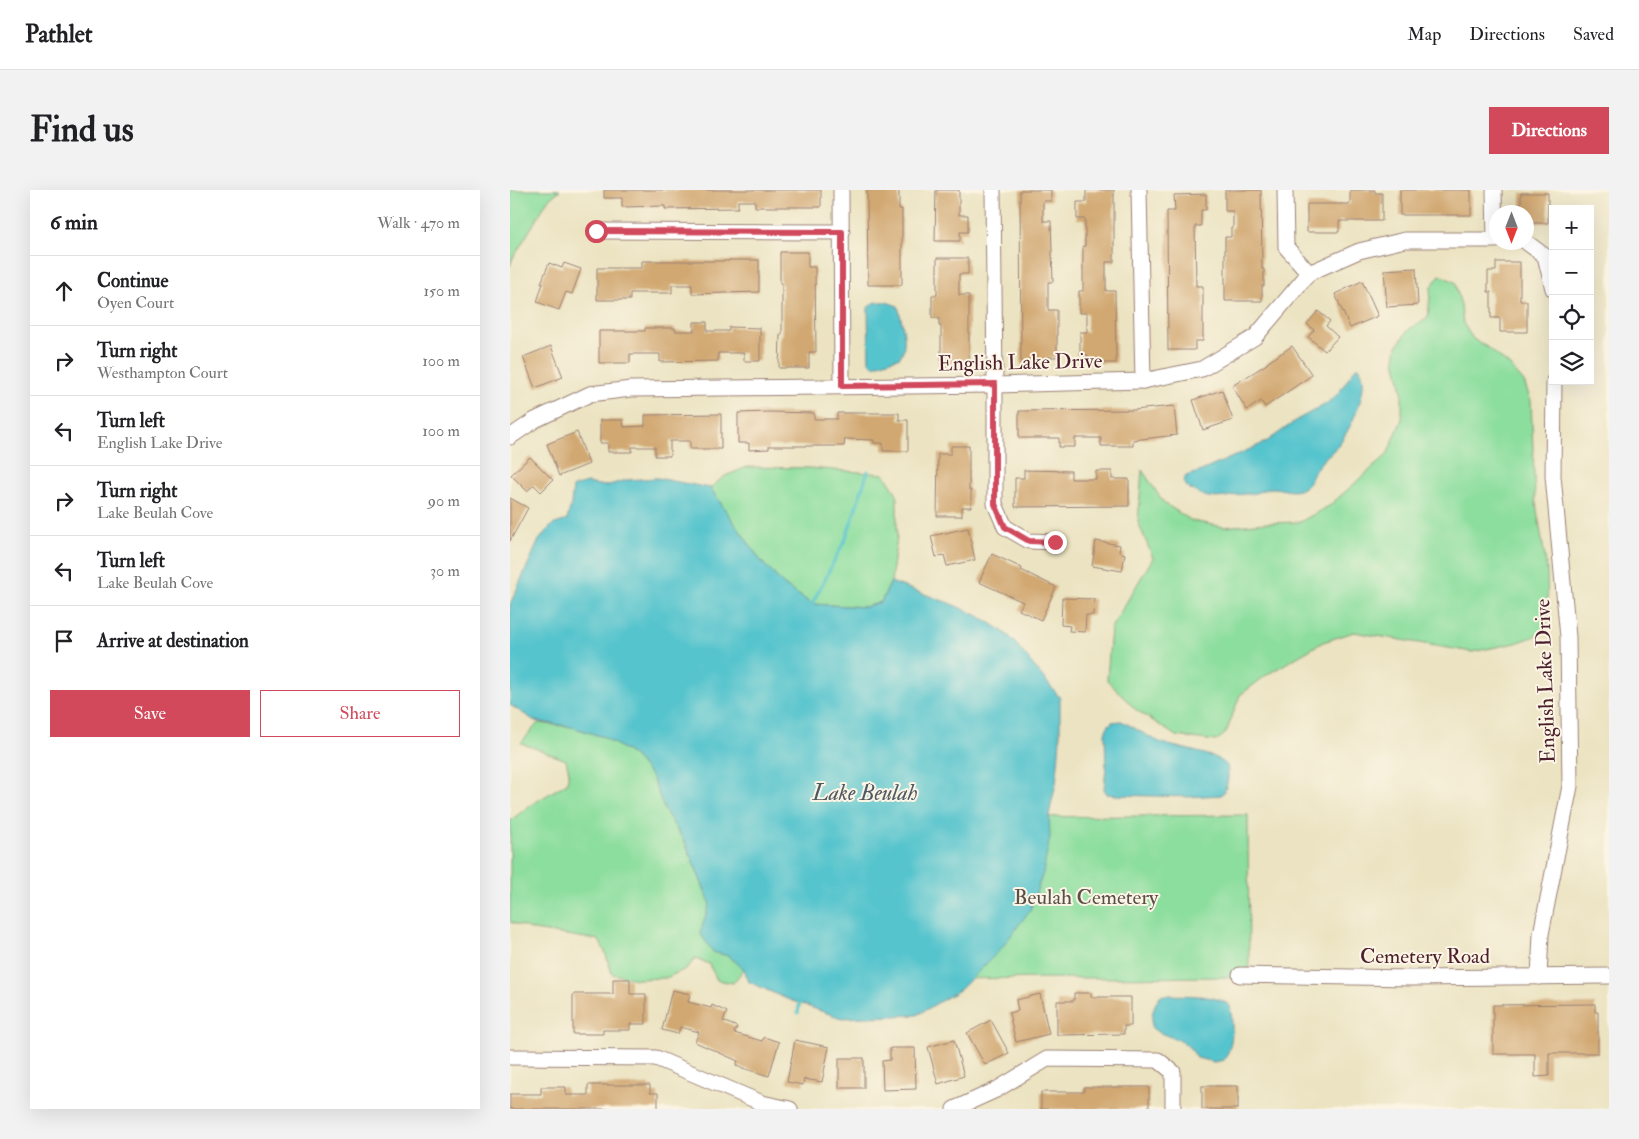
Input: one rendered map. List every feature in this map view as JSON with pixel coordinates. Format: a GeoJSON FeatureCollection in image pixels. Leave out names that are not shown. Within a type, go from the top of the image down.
{"type":"FeatureCollection","features":[{"type":"Feature","properties":{"kind":"street"},"geometry":{"type":"LineString","coordinates":[[841,190],[842,386]]}},
{"type":"Feature","properties":{"kind":"street"},"geometry":{"type":"LineString","coordinates":[[993,190],[995,504],[1005,527],[1029,541],[1055,542]]}},
{"type":"Feature","properties":{"kind":"street"},"geometry":{"type":"LineString","coordinates":[[1139,190],[1143,381]]}},
{"type":"Feature","properties":{"kind":"street"},"geometry":{"type":"LineString","coordinates":[[1285,190],[1286,247],[1310,274]]}},
{"type":"Feature","properties":{"kind":"street"},"geometry":{"type":"LineString","coordinates":[[1494,190],[1495,205]]}},
{"type":"Feature","properties":{"kind":"street"},"geometry":{"type":"LineString","coordinates":[[596,231],[842,232]]}},
{"type":"Feature","properties":{"kind":"street","name":"English Lake Drive"},"geometry":{"type":"LineString","coordinates":[[510,437],[535,420],[590,394],[631,389],[1143,381],[1202,369],[1255,337],[1310,274],[1359,251],[1405,240],[1489,239]]}},
{"type":"Feature","properties":{"kind":"street"},"geometry":{"type":"LineString","coordinates":[[1534,248],[1545,256],[1549,272]]}},
{"type":"Feature","properties":{"kind":"street","name":"English Lake Drive"},"geometry":{"type":"LineString","coordinates":[[1538,977],[1541,934],[1570,786],[1568,637],[1554,476],[1554,385]]}},
{"type":"Feature","properties":{"kind":"street","name":"Cemetery Road"},"geometry":{"type":"LineString","coordinates":[[1240,975],[1412,978],[1609,976]]}},
{"type":"Feature","properties":{"kind":"street"},"geometry":{"type":"LineString","coordinates":[[510,1058],[656,1058],[762,1103],[790,1109]]}},
{"type":"Feature","properties":{"kind":"street"},"geometry":{"type":"LineString","coordinates":[[954,1109],[996,1090],[1047,1058],[1158,1060],[1173,1072],[1173,1109]]}},
{"type":"Feature","properties":{"kind":"green space"},"geometry":{"type":"Polygon","coordinates":[[[510,190],[560,190],[548,200],[510,266],[510,190]]]}},
{"type":"Feature","properties":{"kind":"green space"},"geometry":{"type":"Polygon","coordinates":[[[1440,275],[1455,282],[1463,323],[1473,339],[1490,349],[1511,367],[1524,382],[1531,401],[1535,498],[1547,570],[1548,617],[1544,633],[1516,643],[1472,652],[1354,632],[1323,642],[1268,674],[1240,695],[1226,733],[1216,741],[1176,736],[1135,709],[1107,680],[1111,628],[1153,558],[1138,522],[1142,470],[1164,503],[1192,521],[1224,527],[1300,522],[1329,506],[1387,455],[1402,419],[1402,390],[1395,360],[1397,346],[1408,330],[1428,317],[1431,287],[1440,275]]]}},
{"type":"Feature","properties":{"kind":"green space"},"geometry":{"type":"Polygon","coordinates":[[[747,467],[808,468],[884,474],[897,494],[897,537],[891,582],[881,602],[866,607],[812,604],[784,585],[761,561],[710,488],[725,476],[747,467]]]}},
{"type":"Feature","properties":{"kind":"green space"},"geometry":{"type":"Polygon","coordinates":[[[538,723],[572,727],[604,737],[633,755],[652,777],[665,811],[685,842],[710,903],[713,952],[729,956],[744,969],[733,983],[717,980],[709,964],[695,958],[688,968],[666,978],[636,979],[612,974],[599,940],[534,930],[510,922],[510,821],[529,806],[567,783],[569,772],[566,760],[521,743],[538,723]]]}},
{"type":"Feature","properties":{"kind":"green space","name":"Beulah Cemetery"},"geometry":{"type":"Polygon","coordinates":[[[1248,815],[1249,977],[923,979],[922,818],[1248,815]]]}},
{"type":"Feature","properties":{"kind":"water"},"geometry":{"type":"Polygon","coordinates":[[[886,302],[898,306],[904,332],[903,352],[900,357],[873,366],[869,361],[868,308],[874,303],[886,302]]]}},
{"type":"Feature","properties":{"kind":"water"},"geometry":{"type":"Polygon","coordinates":[[[1356,367],[1359,367],[1362,374],[1363,384],[1362,394],[1355,415],[1339,445],[1320,463],[1306,486],[1295,491],[1270,488],[1253,494],[1216,498],[1204,496],[1186,486],[1184,481],[1186,476],[1266,442],[1300,418],[1326,404],[1338,394],[1356,367]]]}},
{"type":"Feature","properties":{"kind":"water","name":"Lake Beulah"},"geometry":{"type":"Polygon","coordinates":[[[657,478],[710,488],[761,561],[784,585],[812,604],[866,607],[881,602],[891,582],[938,599],[984,619],[1011,638],[1060,698],[1060,738],[1056,783],[1049,815],[1050,837],[1043,873],[1030,910],[1000,950],[961,989],[917,1015],[841,1018],[787,999],[749,982],[744,969],[729,956],[713,952],[700,933],[710,903],[685,842],[665,811],[652,777],[633,755],[604,737],[572,727],[535,721],[510,705],[510,604],[539,540],[552,525],[567,520],[573,487],[587,483],[605,486],[627,480],[657,478]]]}},
{"type":"Feature","properties":{"kind":"water"},"geometry":{"type":"Polygon","coordinates":[[[1121,721],[1162,743],[1207,755],[1223,762],[1227,766],[1228,773],[1224,791],[1221,795],[1189,797],[1107,794],[1104,789],[1106,768],[1105,733],[1112,722],[1121,721]]]}},
{"type":"Feature","properties":{"kind":"water"},"geometry":{"type":"Polygon","coordinates":[[[1164,995],[1208,997],[1230,1006],[1232,1034],[1230,1048],[1224,1060],[1214,1062],[1197,1058],[1192,1050],[1181,1041],[1152,1028],[1154,1008],[1159,997],[1164,995]]]}},
{"type":"Feature","properties":{"kind":"building"},"geometry":{"type":"Polygon","coordinates":[[[604,190],[821,190],[821,207],[755,207],[755,201],[738,201],[738,208],[665,209],[665,206],[622,207],[622,198],[604,198],[604,190]]]}},
{"type":"Feature","properties":{"kind":"building"},"geometry":{"type":"Polygon","coordinates":[[[867,190],[899,190],[899,209],[902,209],[902,285],[868,285],[867,190]]]}},
{"type":"Feature","properties":{"kind":"building"},"geometry":{"type":"Polygon","coordinates":[[[936,190],[959,190],[959,215],[968,215],[968,232],[960,232],[960,241],[935,241],[936,190]]]}},
{"type":"Feature","properties":{"kind":"building"},"geometry":{"type":"Polygon","coordinates":[[[1020,190],[1051,190],[1051,201],[1043,201],[1043,221],[1051,221],[1053,282],[1048,282],[1048,310],[1057,310],[1057,357],[1049,357],[1049,366],[1021,366],[1020,190]]]}},
{"type":"Feature","properties":{"kind":"building"},"geometry":{"type":"Polygon","coordinates":[[[1086,190],[1114,190],[1114,262],[1106,262],[1106,291],[1115,291],[1116,363],[1088,363],[1088,355],[1080,355],[1080,332],[1087,332],[1087,313],[1079,313],[1079,291],[1083,291],[1085,219],[1077,219],[1077,202],[1086,202],[1086,190]]]}},
{"type":"Feature","properties":{"kind":"building"},"geometry":{"type":"Polygon","coordinates":[[[1225,190],[1261,190],[1262,269],[1264,269],[1262,301],[1225,301],[1225,237],[1231,237],[1233,211],[1225,211],[1225,190]]]}},
{"type":"Feature","properties":{"kind":"building"},"geometry":{"type":"Polygon","coordinates":[[[1350,190],[1375,190],[1375,193],[1382,193],[1382,221],[1339,221],[1339,232],[1307,232],[1307,204],[1350,204],[1350,190]]]}},
{"type":"Feature","properties":{"kind":"building"},"geometry":{"type":"Polygon","coordinates":[[[1400,190],[1471,190],[1471,215],[1400,215],[1400,190]]]}},
{"type":"Feature","properties":{"kind":"building"},"geometry":{"type":"Polygon","coordinates":[[[1521,193],[1548,193],[1548,223],[1534,223],[1534,205],[1521,205],[1521,193]]]}},
{"type":"Feature","properties":{"kind":"building"},"geometry":{"type":"Polygon","coordinates":[[[1206,194],[1206,210],[1201,210],[1201,226],[1195,226],[1196,286],[1203,286],[1203,341],[1195,341],[1195,350],[1168,350],[1167,211],[1175,211],[1174,195],[1206,194]]]}},
{"type":"Feature","properties":{"kind":"building"},"geometry":{"type":"Polygon","coordinates":[[[780,252],[808,252],[808,267],[815,267],[816,352],[809,352],[809,368],[779,368],[780,335],[782,335],[780,252]]]}},
{"type":"Feature","properties":{"kind":"building"},"geometry":{"type":"Polygon","coordinates":[[[937,258],[968,258],[968,274],[959,274],[959,295],[969,295],[969,367],[941,367],[941,326],[939,326],[939,318],[932,318],[932,295],[937,295],[937,258]]]}},
{"type":"Feature","properties":{"kind":"building"},"geometry":{"type":"Polygon","coordinates":[[[759,260],[759,292],[692,294],[692,285],[672,285],[672,293],[630,293],[630,300],[597,300],[597,268],[642,268],[642,261],[759,260]]]}},
{"type":"Feature","properties":{"kind":"building"},"geometry":{"type":"Polygon","coordinates":[[[1496,262],[1520,262],[1520,301],[1527,301],[1527,332],[1500,332],[1500,318],[1491,318],[1491,292],[1488,292],[1488,271],[1496,271],[1496,262]]]}},
{"type":"Feature","properties":{"kind":"building"},"geometry":{"type":"Polygon","coordinates":[[[549,263],[562,268],[564,263],[581,269],[572,294],[566,292],[559,310],[537,302],[543,283],[541,283],[549,263]]]}},
{"type":"Feature","properties":{"kind":"building"},"geometry":{"type":"Polygon","coordinates":[[[1416,268],[1418,305],[1387,307],[1384,270],[1416,268]]]}},
{"type":"Feature","properties":{"kind":"building"},"geometry":{"type":"Polygon","coordinates":[[[1362,281],[1378,316],[1350,328],[1335,294],[1362,281]]]}},
{"type":"Feature","properties":{"kind":"building"},"geometry":{"type":"Polygon","coordinates":[[[1318,311],[1330,321],[1326,326],[1338,337],[1325,351],[1308,337],[1314,330],[1307,324],[1318,311]]]}},
{"type":"Feature","properties":{"kind":"building"},"geometry":{"type":"Polygon","coordinates":[[[694,322],[707,322],[707,331],[729,331],[729,327],[760,328],[760,361],[744,361],[744,353],[718,353],[718,361],[660,362],[660,354],[630,354],[630,363],[599,363],[599,331],[645,331],[645,328],[675,328],[675,331],[694,331],[694,322]]]}},
{"type":"Feature","properties":{"kind":"building"},"geometry":{"type":"Polygon","coordinates":[[[551,346],[563,377],[535,388],[523,357],[551,346]]]}},
{"type":"Feature","properties":{"kind":"building"},"geometry":{"type":"Polygon","coordinates":[[[1292,346],[1312,375],[1265,407],[1261,401],[1247,410],[1232,386],[1292,346]]]}},
{"type":"Feature","properties":{"kind":"building"},"geometry":{"type":"Polygon","coordinates":[[[1222,390],[1233,420],[1203,430],[1193,400],[1222,390]]]}},
{"type":"Feature","properties":{"kind":"building"},"geometry":{"type":"Polygon","coordinates":[[[1174,406],[1177,435],[1133,440],[1133,446],[1101,446],[1101,438],[1075,438],[1075,447],[1059,447],[1059,438],[1019,438],[1019,411],[1134,410],[1174,406]]]}},
{"type":"Feature","properties":{"kind":"building"},"geometry":{"type":"Polygon","coordinates":[[[738,413],[814,413],[814,419],[837,419],[837,413],[899,413],[899,420],[908,420],[908,451],[883,451],[883,443],[874,443],[874,440],[845,439],[844,446],[769,446],[769,449],[749,450],[749,443],[738,443],[738,413]]]}},
{"type":"Feature","properties":{"kind":"building"},"geometry":{"type":"Polygon","coordinates":[[[721,414],[721,449],[690,449],[690,441],[670,441],[670,456],[655,456],[655,447],[632,447],[632,452],[608,452],[608,443],[600,443],[600,420],[623,420],[624,427],[645,426],[645,415],[721,414]]]}},
{"type":"Feature","properties":{"kind":"building"},"geometry":{"type":"Polygon","coordinates":[[[577,432],[589,464],[559,476],[547,444],[577,432]]]}},
{"type":"Feature","properties":{"kind":"building"},"geometry":{"type":"Polygon","coordinates":[[[951,446],[969,446],[971,507],[962,507],[962,516],[937,516],[938,454],[951,454],[951,446]]]}},
{"type":"Feature","properties":{"kind":"building"},"geometry":{"type":"Polygon","coordinates":[[[530,457],[553,480],[541,492],[534,485],[527,491],[511,475],[530,457]]]}},
{"type":"Feature","properties":{"kind":"building"},"geometry":{"type":"Polygon","coordinates":[[[1024,470],[1071,471],[1071,479],[1096,479],[1096,471],[1112,471],[1112,479],[1129,479],[1129,506],[1015,507],[1015,478],[1024,478],[1024,470]]]}},
{"type":"Feature","properties":{"kind":"building"},"geometry":{"type":"Polygon","coordinates":[[[510,498],[528,508],[510,541],[510,498]]]}},
{"type":"Feature","properties":{"kind":"building"},"geometry":{"type":"Polygon","coordinates":[[[968,528],[975,560],[947,566],[944,555],[936,557],[931,536],[968,528]]]}},
{"type":"Feature","properties":{"kind":"building"},"geometry":{"type":"Polygon","coordinates":[[[1096,541],[1120,545],[1119,552],[1125,554],[1122,571],[1092,566],[1096,541]]]}},
{"type":"Feature","properties":{"kind":"building"},"geometry":{"type":"Polygon","coordinates":[[[992,554],[1056,587],[1041,620],[1019,610],[1023,602],[979,582],[992,554]]]}},
{"type":"Feature","properties":{"kind":"building"},"geometry":{"type":"Polygon","coordinates":[[[1062,598],[1094,599],[1093,615],[1086,615],[1085,632],[1069,631],[1070,626],[1061,625],[1062,598]]]}},
{"type":"Feature","properties":{"kind":"building"},"geometry":{"type":"Polygon","coordinates":[[[613,979],[630,979],[630,994],[646,994],[646,1024],[630,1024],[630,1030],[603,1030],[603,1034],[573,1034],[573,994],[613,994],[613,979]]]}},
{"type":"Feature","properties":{"kind":"building"},"geometry":{"type":"Polygon","coordinates":[[[672,990],[690,994],[688,1002],[711,1008],[712,1005],[727,1012],[723,1021],[737,1027],[734,1033],[762,1041],[764,1037],[779,1042],[769,1076],[736,1066],[738,1061],[695,1042],[699,1032],[680,1027],[678,1034],[662,1030],[672,990]]]}},
{"type":"Feature","properties":{"kind":"building"},"geometry":{"type":"Polygon","coordinates":[[[1074,993],[1091,993],[1091,997],[1131,997],[1131,1026],[1124,1026],[1124,1034],[1057,1035],[1057,1001],[1074,1001],[1074,993]]]}},
{"type":"Feature","properties":{"kind":"building"},"geometry":{"type":"Polygon","coordinates":[[[1040,994],[1049,1034],[1016,1042],[1009,1013],[1018,1011],[1016,1000],[1040,994]]]}},
{"type":"Feature","properties":{"kind":"building"},"geometry":{"type":"Polygon","coordinates":[[[1595,1004],[1595,1012],[1598,1012],[1598,1053],[1549,1053],[1549,1076],[1535,1077],[1535,1054],[1493,1054],[1493,1005],[1595,1004]]]}},
{"type":"Feature","properties":{"kind":"building"},"geometry":{"type":"Polygon","coordinates":[[[991,1020],[1009,1053],[985,1065],[967,1033],[991,1020]]]}},
{"type":"Feature","properties":{"kind":"building"},"geometry":{"type":"Polygon","coordinates":[[[795,1040],[829,1047],[822,1082],[804,1079],[803,1085],[787,1082],[795,1040]]]}},
{"type":"Feature","properties":{"kind":"building"},"geometry":{"type":"Polygon","coordinates":[[[954,1040],[964,1076],[938,1084],[928,1047],[954,1040]]]}},
{"type":"Feature","properties":{"kind":"building"},"geometry":{"type":"Polygon","coordinates":[[[890,1048],[915,1048],[916,1089],[883,1090],[882,1061],[890,1060],[890,1048]]]}},
{"type":"Feature","properties":{"kind":"building"},"geometry":{"type":"Polygon","coordinates":[[[839,1058],[864,1058],[864,1088],[839,1088],[839,1058]]]}},
{"type":"Feature","properties":{"kind":"building"},"geometry":{"type":"Polygon","coordinates":[[[588,1085],[650,1085],[650,1093],[658,1093],[658,1109],[510,1109],[510,1094],[541,1094],[541,1087],[566,1087],[566,1095],[588,1095],[588,1085]]]}},
{"type":"Feature","properties":{"kind":"building"},"geometry":{"type":"Polygon","coordinates":[[[1202,1086],[1238,1086],[1238,1109],[1202,1109],[1202,1086]]]}},
{"type":"Feature","properties":{"kind":"building"},"geometry":{"type":"Polygon","coordinates":[[[1084,1087],[1149,1087],[1149,1109],[1041,1109],[1041,1092],[1084,1092],[1084,1087]]]}},
{"type":"Feature","properties":{"kind":"waterway"},"geometry":{"type":"LineString","coordinates":[[812,606],[846,538],[868,471]]}},
{"type":"Feature","properties":{"kind":"waterway"},"geometry":{"type":"LineString","coordinates":[[798,1013],[800,1000]]}},
{"type":"Feature","properties":{"kind":"route"},"geometry":{"type":"LineString","coordinates":[[596,231],[842,232],[842,386],[995,384],[995,504],[1005,527],[1029,541],[1055,542]]}}]}
